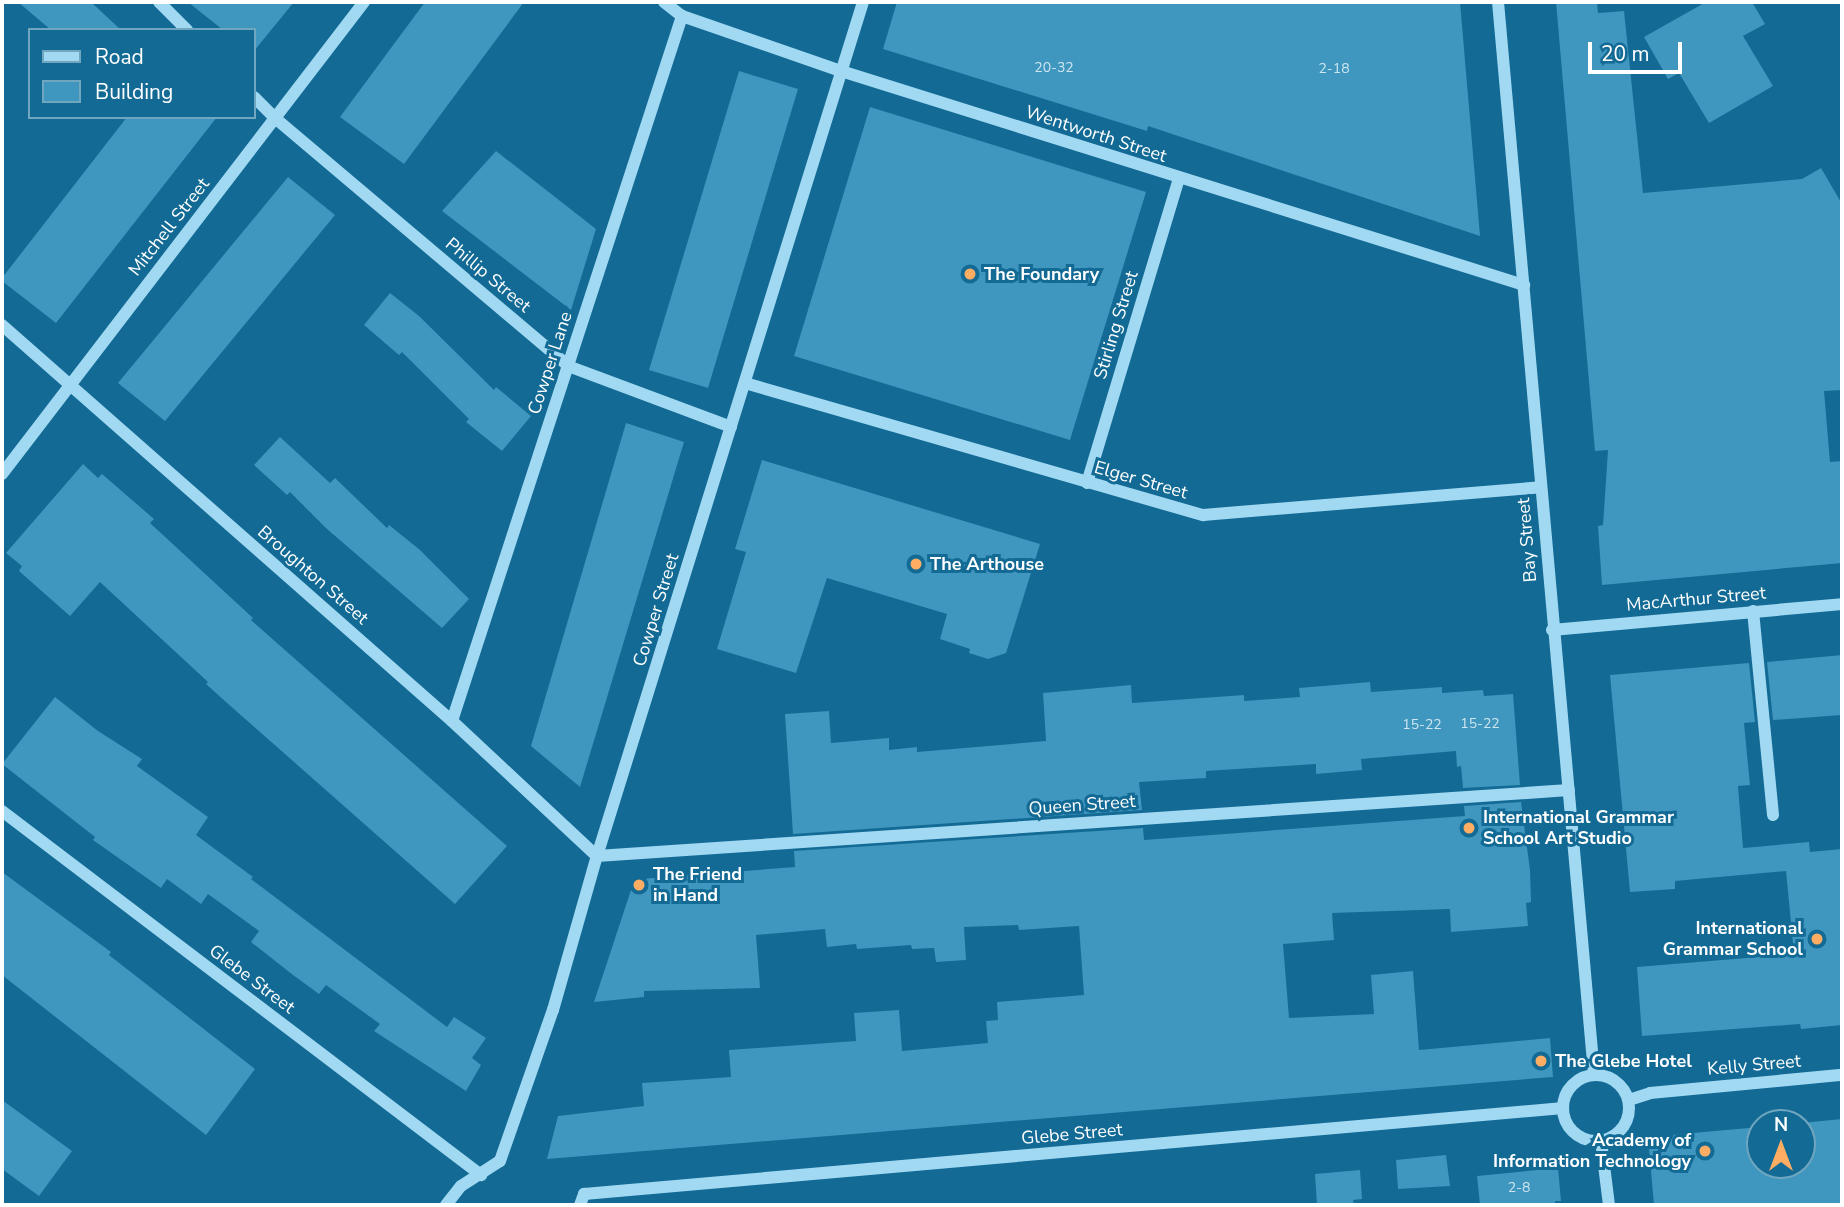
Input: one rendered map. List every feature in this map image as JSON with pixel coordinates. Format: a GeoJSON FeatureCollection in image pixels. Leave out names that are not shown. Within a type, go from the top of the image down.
{"type":"FeatureCollection","features":[{"type":"Feature","properties":{"kind":"street"},"geometry":{"type":"LineString","coordinates":[[159,2],[185,28]]}},
{"type":"Feature","properties":{"kind":"street","name":"Mitchell Street"},"geometry":{"type":"LineString","coordinates":[[2,474],[364,2]]}},
{"type":"Feature","properties":{"kind":"street","name":"Wentworth Street"},"geometry":{"type":"LineString","coordinates":[[664,2],[682,16],[841,71],[1524,285]]}},
{"type":"Feature","properties":{"kind":"street","name":"Cowper Street"},"geometry":{"type":"LineString","coordinates":[[446,1205],[461,1186],[500,1161],[553,1010],[597,856],[863,2]]}},
{"type":"Feature","properties":{"kind":"street","name":"Bay Street"},"geometry":{"type":"LineString","coordinates":[[1498,2],[1552,630],[1594,1074]]}},
{"type":"Feature","properties":{"kind":"street","name":"Cowper Lane"},"geometry":{"type":"LineString","coordinates":[[452,721],[682,16]]}},
{"type":"Feature","properties":{"kind":"street","name":"Phillip Street"},"geometry":{"type":"LineString","coordinates":[[256,99],[568,366],[731,427]]}},
{"type":"Feature","properties":{"kind":"street","name":"Stirling Street"},"geometry":{"type":"LineString","coordinates":[[1087,483],[1179,178]]}},
{"type":"Feature","properties":{"kind":"street","name":"Broughton Street"},"geometry":{"type":"LineString","coordinates":[[2,325],[452,721],[597,856]]}},
{"type":"Feature","properties":{"kind":"street","name":"Elger Street"},"geometry":{"type":"LineString","coordinates":[[745,383],[1203,515],[1541,487]]}},
{"type":"Feature","properties":{"kind":"street","name":"MacArthur Street"},"geometry":{"type":"LineString","coordinates":[[1552,630],[1842,604]]}},
{"type":"Feature","properties":{"kind":"street"},"geometry":{"type":"LineString","coordinates":[[1753,611],[1773,815]]}},
{"type":"Feature","properties":{"kind":"street","name":"Queen Street"},"geometry":{"type":"LineString","coordinates":[[597,856],[1569,790]]}},
{"type":"Feature","properties":{"kind":"street","name":"Glebe Street"},"geometry":{"type":"LineString","coordinates":[[2,811],[481,1175]]}},
{"type":"Feature","properties":{"kind":"street"},"geometry":{"type":"LineString","coordinates":[[1594,1074],[1610,1077],[1622,1086],[1629,1100],[1629,1114],[1624,1126],[1614,1136],[1601,1141],[1580,1136],[1571,1129],[1563,1108],[1569,1089],[1584,1076],[1594,1074]]}},
{"type":"Feature","properties":{"kind":"street","name":"Kelly Street"},"geometry":{"type":"LineString","coordinates":[[1629,1100],[1650,1093],[1842,1075]]}},
{"type":"Feature","properties":{"kind":"street","name":"Glebe Street"},"geometry":{"type":"LineString","coordinates":[[582,1200],[1563,1108]]}},
{"type":"Feature","properties":{"kind":"street"},"geometry":{"type":"LineString","coordinates":[[1601,1141],[1609,1205]]}},
{"type":"Feature","properties":{"kind":"building"},"geometry":{"type":"Polygon","coordinates":[[[18,2],[91,2],[119,28],[49,28],[18,2]]]}},
{"type":"Feature","properties":{"kind":"building"},"geometry":{"type":"Polygon","coordinates":[[[188,2],[294,2],[256,49],[256,28],[220,28],[188,2]]]}},
{"type":"Feature","properties":{"kind":"building"},"geometry":{"type":"Polygon","coordinates":[[[425,2],[524,2],[404,164],[340,117],[425,2]]]}},
{"type":"Feature","properties":{"kind":"building"},"geometry":{"type":"Polygon","coordinates":[[[897,2],[1460,2],[1480,236],[1148,126],[1147,131],[883,49],[897,2]]]}},
{"type":"Feature","properties":{"kind":"building"},"geometry":{"type":"Polygon","coordinates":[[[1556,2],[1597,2],[1598,13],[1624,11],[1643,193],[1802,179],[1821,168],[1842,204],[1842,390],[1824,391],[1830,462],[1842,461],[1842,563],[1602,585],[1598,526],[1603,525],[1608,450],[1595,451],[1556,2]]]}},
{"type":"Feature","properties":{"kind":"building"},"geometry":{"type":"Polygon","coordinates":[[[1706,2],[1752,2],[1765,24],[1743,36],[1773,86],[1709,123],[1679,73],[1668,79],[1644,37],[1706,2]]]}},
{"type":"Feature","properties":{"kind":"building"},"geometry":{"type":"Polygon","coordinates":[[[739,71],[798,89],[708,388],[649,370],[739,71]]]}},
{"type":"Feature","properties":{"kind":"building","name":"The Foundary"},"geometry":{"type":"Polygon","coordinates":[[[870,107],[1146,192],[1070,440],[794,356],[870,107]]]}},
{"type":"Feature","properties":{"kind":"building"},"geometry":{"type":"Polygon","coordinates":[[[125,119],[215,119],[56,323],[2,281],[125,119]]]}},
{"type":"Feature","properties":{"kind":"building"},"geometry":{"type":"Polygon","coordinates":[[[496,151],[596,229],[571,310],[442,211],[496,151]]]}},
{"type":"Feature","properties":{"kind":"building"},"geometry":{"type":"Polygon","coordinates":[[[288,177],[335,215],[165,421],[118,383],[288,177]]]}},
{"type":"Feature","properties":{"kind":"building"},"geometry":{"type":"Polygon","coordinates":[[[390,293],[419,316],[494,390],[496,387],[531,416],[502,451],[466,422],[469,419],[402,352],[399,355],[364,325],[390,293]]]}},
{"type":"Feature","properties":{"kind":"building"},"geometry":{"type":"Polygon","coordinates":[[[626,423],[684,442],[580,787],[531,746],[626,423]]]}},
{"type":"Feature","properties":{"kind":"building"},"geometry":{"type":"Polygon","coordinates":[[[280,437],[330,483],[335,478],[387,528],[389,525],[420,550],[469,599],[442,628],[327,529],[290,492],[287,495],[254,465],[280,437]]]}},
{"type":"Feature","properties":{"kind":"building","name":"The Arthouse"},"geometry":{"type":"Polygon","coordinates":[[[762,460],[1040,544],[1006,653],[988,659],[969,653],[970,649],[940,639],[947,614],[827,578],[796,673],[717,649],[746,552],[735,549],[762,460]]]}},
{"type":"Feature","properties":{"kind":"building"},"geometry":{"type":"Polygon","coordinates":[[[83,464],[98,478],[102,474],[154,519],[150,523],[253,618],[251,620],[507,846],[455,904],[206,684],[208,682],[100,582],[70,616],[19,571],[22,566],[6,553],[83,464]]]}},
{"type":"Feature","properties":{"kind":"building"},"geometry":{"type":"Polygon","coordinates":[[[1842,655],[1842,715],[1773,720],[1767,662],[1842,655]]]}},
{"type":"Feature","properties":{"kind":"building"},"geometry":{"type":"Polygon","coordinates":[[[1749,663],[1755,722],[1744,723],[1750,785],[1738,786],[1743,848],[1809,842],[1810,852],[1842,849],[1842,1025],[1801,1029],[1800,1024],[1642,1036],[1637,967],[1794,954],[1786,871],[1675,881],[1675,889],[1630,892],[1610,675],[1749,663]]]}},
{"type":"Feature","properties":{"kind":"building"},"geometry":{"type":"Polygon","coordinates":[[[1370,682],[1371,692],[1442,687],[1442,693],[1483,690],[1484,696],[1513,694],[1520,785],[1463,788],[1461,766],[1457,767],[1456,751],[1361,759],[1362,770],[1316,774],[1316,764],[1206,771],[1206,778],[1139,782],[1142,810],[793,834],[785,714],[829,711],[831,743],[889,738],[889,750],[917,747],[917,752],[1046,741],[1043,693],[1131,685],[1132,703],[1244,695],[1244,701],[1300,697],[1299,688],[1370,682]]]}},
{"type":"Feature","properties":{"kind":"building"},"geometry":{"type":"Polygon","coordinates":[[[55,697],[98,731],[142,759],[137,766],[208,817],[196,835],[253,877],[251,879],[447,1027],[454,1017],[486,1038],[472,1058],[481,1065],[466,1091],[374,1031],[380,1024],[326,985],[319,994],[293,975],[251,942],[259,931],[208,894],[201,904],[167,879],[161,888],[93,840],[95,837],[2,764],[55,697]]]}},
{"type":"Feature","properties":{"kind":"building"},"geometry":{"type":"Polygon","coordinates":[[[1521,802],[1530,870],[1531,902],[1526,903],[1528,926],[1451,932],[1450,909],[1332,913],[1334,940],[1283,944],[1289,1018],[1374,1014],[1371,975],[1413,971],[1419,1050],[1550,1038],[1553,1077],[547,1159],[558,1116],[644,1106],[642,1083],[731,1077],[729,1050],[856,1041],[854,1013],[899,1010],[902,1051],[988,1043],[986,1021],[998,1020],[997,1002],[1084,995],[1079,926],[1019,930],[1018,925],[964,927],[966,960],[936,962],[934,948],[912,949],[911,945],[857,949],[856,944],[827,947],[825,929],[756,935],[760,988],[644,991],[644,997],[594,1002],[632,887],[641,879],[795,867],[794,851],[1143,828],[1144,840],[1465,816],[1464,806],[1521,802]]]}},
{"type":"Feature","properties":{"kind":"building"},"geometry":{"type":"Polygon","coordinates":[[[2,872],[111,952],[109,955],[255,1069],[206,1135],[2,975],[2,872]]]}},
{"type":"Feature","properties":{"kind":"building"},"geometry":{"type":"Polygon","coordinates":[[[2,1100],[72,1151],[39,1196],[2,1169],[2,1100]]]}},
{"type":"Feature","properties":{"kind":"building","name":"Academy of Information Technology"},"geometry":{"type":"Polygon","coordinates":[[[1842,1119],[1842,1205],[1654,1205],[1648,1137],[1746,1128],[1746,1179],[1816,1179],[1816,1122],[1842,1119]]]}},
{"type":"Feature","properties":{"kind":"building"},"geometry":{"type":"Polygon","coordinates":[[[1446,1155],[1450,1186],[1398,1189],[1396,1160],[1446,1155]]]}},
{"type":"Feature","properties":{"kind":"building"},"geometry":{"type":"Polygon","coordinates":[[[1558,1168],[1561,1201],[1555,1201],[1555,1205],[1480,1205],[1477,1176],[1558,1168]]]}},
{"type":"Feature","properties":{"kind":"building"},"geometry":{"type":"Polygon","coordinates":[[[1360,1170],[1362,1199],[1353,1200],[1354,1205],[1317,1205],[1315,1174],[1360,1170]]]}},
{"type":"Feature","properties":{"kind":"place","name":"The Foundary"},"geometry":{"type":"Point","coordinates":[970,274]}},
{"type":"Feature","properties":{"kind":"place","name":"The Arthouse"},"geometry":{"type":"Point","coordinates":[916,564]}},
{"type":"Feature","properties":{"kind":"place","name":"International Grammar School Art Studio"},"geometry":{"type":"Point","coordinates":[1469,828]}},
{"type":"Feature","properties":{"kind":"place","name":"The Friend in Hand"},"geometry":{"type":"Point","coordinates":[639,885]}},
{"type":"Feature","properties":{"kind":"place","name":"International Grammar School"},"geometry":{"type":"Point","coordinates":[1817,939]}},
{"type":"Feature","properties":{"kind":"place","name":"The Glebe Hotel"},"geometry":{"type":"Point","coordinates":[1541,1061]}},
{"type":"Feature","properties":{"kind":"place","name":"Academy of Information Technology"},"geometry":{"type":"Point","coordinates":[1705,1151]}}]}
